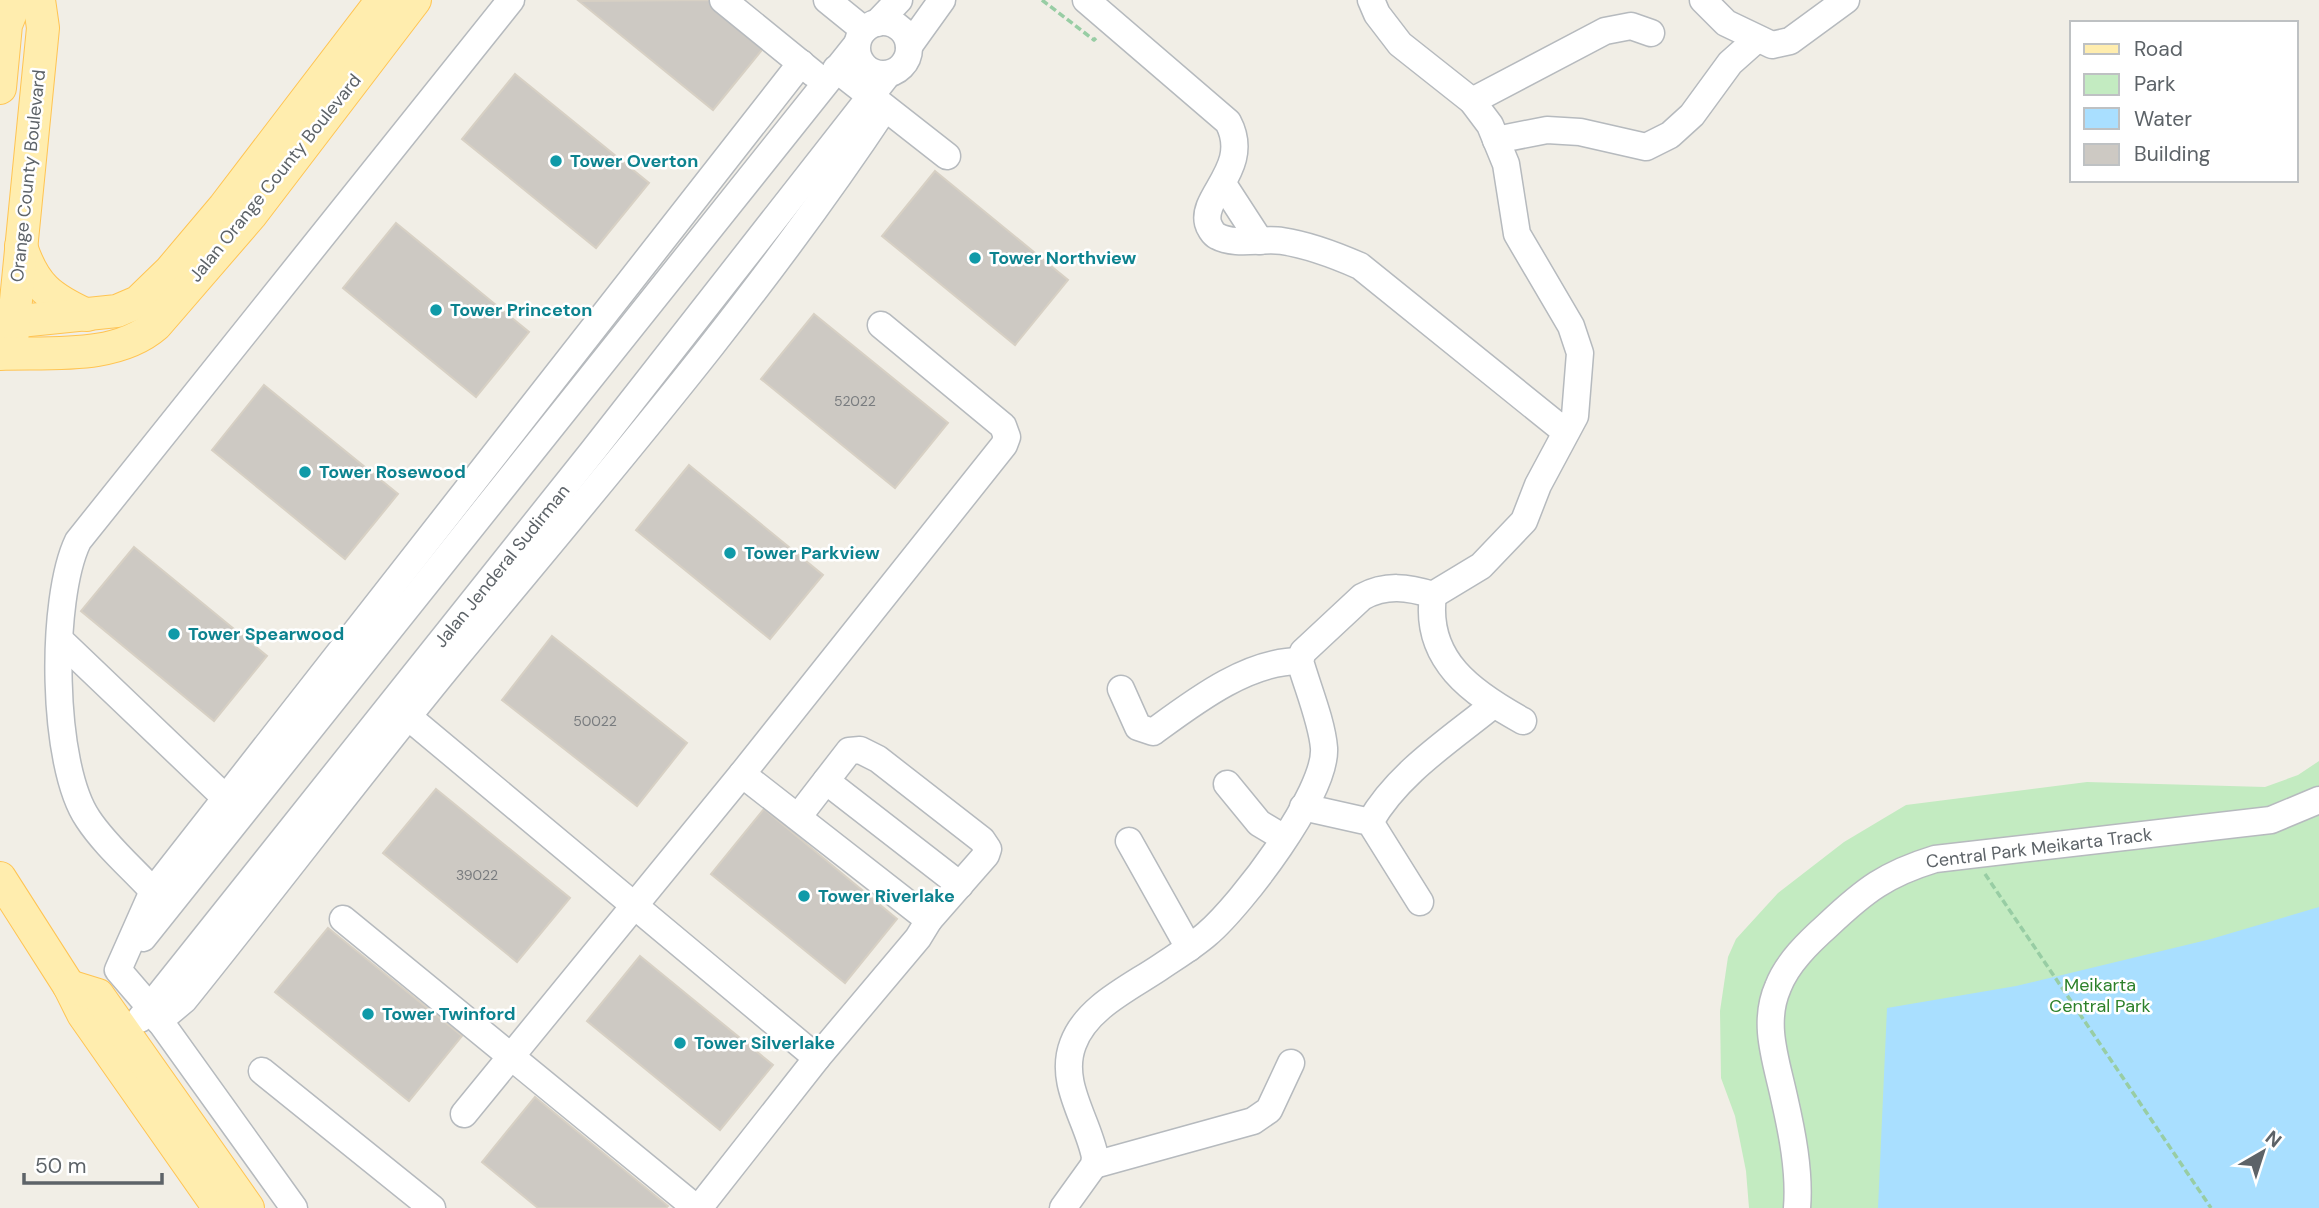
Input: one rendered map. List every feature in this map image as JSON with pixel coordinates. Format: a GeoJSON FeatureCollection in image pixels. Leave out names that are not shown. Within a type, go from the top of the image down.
{"type":"FeatureCollection","features":[{"type":"Feature","properties":{"kind":"main road","name":"Orange County Boulevard"},"geometry":{"type":"LineString","coordinates":[[0,89],[6,25],[16,0]]}},
{"type":"Feature","properties":{"kind":"main road","name":"Orange County Boulevard"},"geometry":{"type":"LineString","coordinates":[[6,354],[7,322],[21,245],[43,28],[39,0]]}},
{"type":"Feature","properties":{"kind":"main road","name":"Jalan Orange County Boulevard"},"geometry":{"type":"LineString","coordinates":[[7,322],[117,311],[138,302],[170,271],[224,207],[382,0]]}},
{"type":"Feature","properties":{"kind":"main road","name":"Jalan Orange County Boulevard"},"geometry":{"type":"LineString","coordinates":[[6,354],[123,345],[141,338],[156,325],[251,215],[415,0]]}},
{"type":"Feature","properties":{"kind":"main road"},"geometry":{"type":"LineString","coordinates":[[21,245],[28,267],[40,286],[57,302],[87,315]]}},
{"type":"Feature","properties":{"kind":"main road"},"geometry":{"type":"LineString","coordinates":[[0,878],[119,1047],[248,1208]]}},
{"type":"Feature","properties":{"kind":"main road"},"geometry":{"type":"LineString","coordinates":[[119,1047],[219,1208]]}},
{"type":"Feature","properties":{"kind":"street"},"geometry":{"type":"LineString","coordinates":[[153,891],[87,819],[74,789],[60,726],[60,640],[67,563],[78,541],[511,0]]}},
{"type":"Feature","properties":{"kind":"street"},"geometry":{"type":"LineString","coordinates":[[723,0],[801,63],[831,76],[878,103],[947,156]]}},
{"type":"Feature","properties":{"kind":"street"},"geometry":{"type":"LineString","coordinates":[[827,0],[866,32],[898,27],[909,46]]}},
{"type":"Feature","properties":{"kind":"street"},"geometry":{"type":"LineString","coordinates":[[118,970],[153,891],[197,833],[234,805],[561,415],[866,32],[899,0]]}},
{"type":"Feature","properties":{"kind":"street"},"geometry":{"type":"LineString","coordinates":[[866,32],[858,57],[865,68],[876,74],[888,74],[900,68],[907,58],[909,46],[942,0]]}},
{"type":"Feature","properties":{"kind":"street"},"geometry":{"type":"LineString","coordinates":[[1086,0],[1228,122],[1235,135],[1233,163],[1207,214],[1208,226],[1217,236],[1281,241],[1329,253],[1360,266],[1562,429]]}},
{"type":"Feature","properties":{"kind":"street"},"geometry":{"type":"LineString","coordinates":[[1094,1165],[1093,1146],[1072,1087],[1069,1068],[1072,1045],[1083,1025],[1102,1006],[1208,933],[1259,875],[1303,807],[1317,780],[1324,748],[1300,660],[1311,642],[1362,597],[1374,591],[1405,587],[1433,595],[1480,566],[1524,521],[1538,485],[1567,433],[1576,404],[1580,353],[1575,338],[1517,234],[1506,164],[1490,125],[1472,101],[1412,57],[1391,34],[1371,0]]}},
{"type":"Feature","properties":{"kind":"street"},"geometry":{"type":"LineString","coordinates":[[1703,0],[1726,23],[1772,45],[1790,41],[1846,0]]}},
{"type":"Feature","properties":{"kind":"street"},"geometry":{"type":"LineString","coordinates":[[1472,101],[1605,31],[1631,26],[1651,33]]}},
{"type":"Feature","properties":{"kind":"street"},"geometry":{"type":"LineString","coordinates":[[1496,140],[1547,130],[1580,132],[1646,148],[1670,135],[1692,116],[1730,64],[1757,39]]}},
{"type":"Feature","properties":{"kind":"street"},"geometry":{"type":"LineString","coordinates":[[83,998],[118,970],[200,867],[234,805],[554,377],[801,63]]}},
{"type":"Feature","properties":{"kind":"street"},"geometry":{"type":"LineString","coordinates":[[119,1047],[154,1014],[201,979],[312,841],[400,710],[663,407],[830,191],[878,103],[888,74]]}},
{"type":"Feature","properties":{"kind":"street"},"geometry":{"type":"LineString","coordinates":[[1223,184],[1260,241]]}},
{"type":"Feature","properties":{"kind":"street"},"geometry":{"type":"LineString","coordinates":[[464,1114],[742,774],[1004,445],[1007,437],[1003,426],[881,326]]}},
{"type":"Feature","properties":{"kind":"street"},"geometry":{"type":"LineString","coordinates":[[554,377],[561,415]]}},
{"type":"Feature","properties":{"kind":"street"},"geometry":{"type":"LineString","coordinates":[[1433,595],[1430,616],[1438,649],[1452,667],[1493,705],[1523,721]]}},
{"type":"Feature","properties":{"kind":"street"},"geometry":{"type":"LineString","coordinates":[[60,640],[234,805]]}},
{"type":"Feature","properties":{"kind":"street"},"geometry":{"type":"LineString","coordinates":[[1121,689],[1138,727],[1153,732],[1221,687],[1278,661],[1300,660]]}},
{"type":"Feature","properties":{"kind":"street"},"geometry":{"type":"LineString","coordinates":[[1370,822],[1383,800],[1402,780],[1493,705]]}},
{"type":"Feature","properties":{"kind":"street"},"geometry":{"type":"LineString","coordinates":[[400,710],[817,1058]]}},
{"type":"Feature","properties":{"kind":"street"},"geometry":{"type":"LineString","coordinates":[[343,919],[697,1208],[817,1058],[918,938],[929,920],[986,855],[988,849],[982,839],[877,759],[860,750],[849,751],[798,817]]}},
{"type":"Feature","properties":{"kind":"street"},"geometry":{"type":"LineString","coordinates":[[742,774],[929,920]]}},
{"type":"Feature","properties":{"kind":"street"},"geometry":{"type":"LineString","coordinates":[[826,781],[960,885]]}},
{"type":"Feature","properties":{"kind":"street"},"geometry":{"type":"LineString","coordinates":[[1227,784],[1259,823],[1284,838]]}},
{"type":"Feature","properties":{"kind":"street","name":"Central Park Meikarta Track"},"geometry":{"type":"LineString","coordinates":[[1797,1208],[1794,1159],[1771,1040],[1770,1012],[1778,985],[1807,944],[1863,893],[1898,870],[1935,859],[2271,820],[2319,800]]}},
{"type":"Feature","properties":{"kind":"street"},"geometry":{"type":"LineString","coordinates":[[1303,807],[1370,822],[1420,902]]}},
{"type":"Feature","properties":{"kind":"street"},"geometry":{"type":"LineString","coordinates":[[197,833],[200,867]]}},
{"type":"Feature","properties":{"kind":"street"},"geometry":{"type":"LineString","coordinates":[[1129,841],[1189,948]]}},
{"type":"Feature","properties":{"kind":"street"},"geometry":{"type":"LineString","coordinates":[[118,970],[154,1014],[294,1208]]}},
{"type":"Feature","properties":{"kind":"street"},"geometry":{"type":"LineString","coordinates":[[1063,1208],[1094,1165],[1253,1121],[1269,1110],[1291,1063]]}},
{"type":"Feature","properties":{"kind":"street"},"geometry":{"type":"LineString","coordinates":[[262,1071],[432,1208]]}},
{"type":"Feature","properties":{"kind":"path"},"geometry":{"type":"LineString","coordinates":[[1979,854],[1980,867],[2046,968],[2211,1208]]}},
{"type":"Feature","properties":{"kind":"green space","name":"Meikarta Central Park"},"geometry":{"type":"Polygon","coordinates":[[[2319,761],[2319,1208],[1749,1208],[1746,1171],[1735,1116],[1721,1078],[1720,1011],[1728,957],[1736,939],[1778,893],[1844,842],[1906,805],[2087,782],[2265,787],[2298,775],[2319,761]]]}},
{"type":"Feature","properties":{"kind":"water"},"geometry":{"type":"Polygon","coordinates":[[[2319,907],[2319,1208],[1878,1208],[1887,1008],[2016,986],[2211,939],[2319,907]]]}},
{"type":"Feature","properties":{"kind":"building"},"geometry":{"type":"Polygon","coordinates":[[[711,0],[766,45],[713,110],[579,1],[711,0]]]}},
{"type":"Feature","properties":{"kind":"building","name":"Tower Overton"},"geometry":{"type":"Polygon","coordinates":[[[515,74],[649,183],[596,248],[462,139],[515,74]]]}},
{"type":"Feature","properties":{"kind":"building","name":"Tower Northview"},"geometry":{"type":"Polygon","coordinates":[[[935,171],[1068,280],[1015,345],[882,236],[935,171]]]}},
{"type":"Feature","properties":{"kind":"building","name":"Tower Princeton"},"geometry":{"type":"Polygon","coordinates":[[[396,223],[529,332],[476,397],[343,288],[396,223]]]}},
{"type":"Feature","properties":{"kind":"building"},"geometry":{"type":"Polygon","coordinates":[[[814,314],[948,423],[895,488],[761,379],[814,314]]]}},
{"type":"Feature","properties":{"kind":"building","name":"Tower Rosewood"},"geometry":{"type":"Polygon","coordinates":[[[264,385],[398,494],[345,559],[212,450],[264,385]]]}},
{"type":"Feature","properties":{"kind":"building","name":"Tower Parkview"},"geometry":{"type":"Polygon","coordinates":[[[689,465],[823,575],[770,639],[636,530],[689,465]]]}},
{"type":"Feature","properties":{"kind":"building","name":"Tower Spearwood"},"geometry":{"type":"Polygon","coordinates":[[[134,547],[267,656],[214,721],[81,611],[134,547]]]}},
{"type":"Feature","properties":{"kind":"building"},"geometry":{"type":"Polygon","coordinates":[[[552,636],[687,743],[637,806],[502,700],[552,636]]]}},
{"type":"Feature","properties":{"kind":"building"},"geometry":{"type":"Polygon","coordinates":[[[436,789],[570,898],[517,962],[383,853],[436,789]]]}},
{"type":"Feature","properties":{"kind":"building","name":"Tower Riverlake"},"geometry":{"type":"Polygon","coordinates":[[[764,809],[897,919],[845,983],[711,874],[764,809]]]}},
{"type":"Feature","properties":{"kind":"building","name":"Tower Twinford"},"geometry":{"type":"Polygon","coordinates":[[[328,928],[462,1036],[409,1101],[275,992],[328,928]]]}},
{"type":"Feature","properties":{"kind":"building","name":"Tower Silverlake"},"geometry":{"type":"Polygon","coordinates":[[[640,956],[773,1065],[720,1130],[587,1021],[640,956]]]}},
{"type":"Feature","properties":{"kind":"building"},"geometry":{"type":"Polygon","coordinates":[[[535,1097],[668,1206],[538,1208],[482,1162],[535,1097]]]}},
{"type":"Feature","properties":{"kind":"place","name":"Tower Overton"},"geometry":{"type":"Point","coordinates":[556,161]}},
{"type":"Feature","properties":{"kind":"place","name":"Tower Northview"},"geometry":{"type":"Point","coordinates":[975,258]}},
{"type":"Feature","properties":{"kind":"place","name":"Tower Princeton"},"geometry":{"type":"Point","coordinates":[436,310]}},
{"type":"Feature","properties":{"kind":"place","name":"Tower Rosewood"},"geometry":{"type":"Point","coordinates":[305,472]}},
{"type":"Feature","properties":{"kind":"place","name":"Tower Parkview"},"geometry":{"type":"Point","coordinates":[730,553]}},
{"type":"Feature","properties":{"kind":"place","name":"Tower Spearwood"},"geometry":{"type":"Point","coordinates":[174,634]}},
{"type":"Feature","properties":{"kind":"place","name":"Tower Riverlake"},"geometry":{"type":"Point","coordinates":[804,896]}},
{"type":"Feature","properties":{"kind":"place","name":"Tower Twinford"},"geometry":{"type":"Point","coordinates":[368,1014]}},
{"type":"Feature","properties":{"kind":"place","name":"Tower Silverlake"},"geometry":{"type":"Point","coordinates":[680,1043]}}]}
